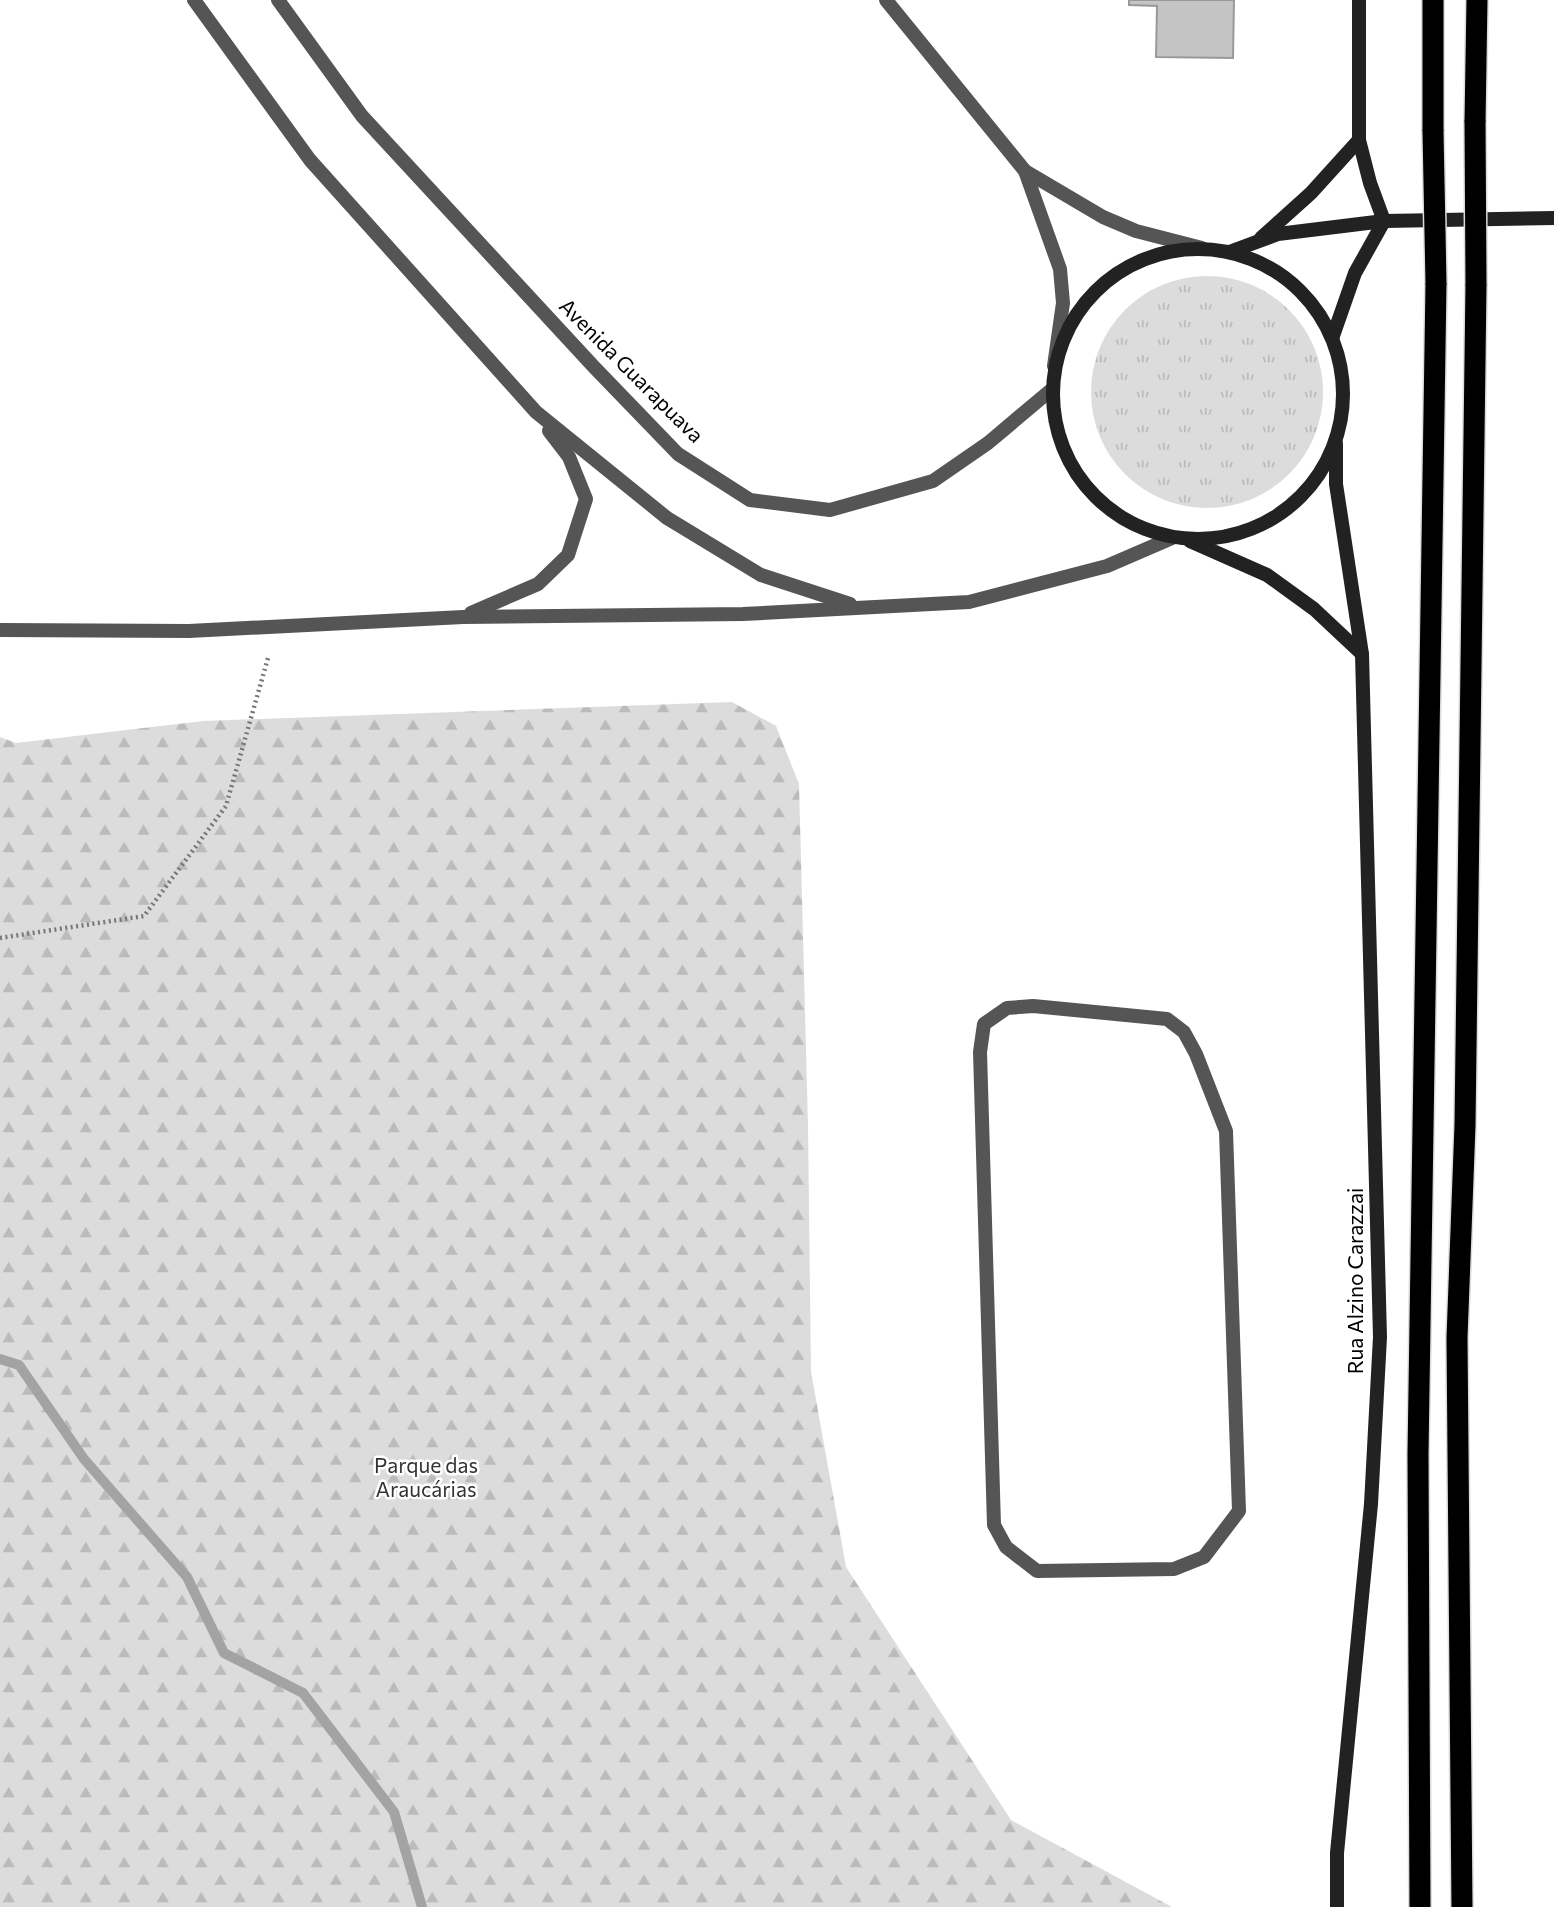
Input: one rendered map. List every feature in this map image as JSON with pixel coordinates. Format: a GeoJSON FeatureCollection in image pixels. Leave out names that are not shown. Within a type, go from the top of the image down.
{"type":"FeatureCollection","features":[{"type":"Feature","properties":{"kind":"highway"},"geometry":{"type":"LineString","coordinates":[[1420,1907],[1418,1454],[1436,283],[1433,0]]}},
{"type":"Feature","properties":{"kind":"highway"},"geometry":{"type":"LineString","coordinates":[[1462,1907],[1457,1338],[1465,1125],[1477,0]]}},
{"type":"Feature","properties":{"kind":"main road"},"geometry":{"type":"LineString","coordinates":[[1359,0],[1359,140],[1370,183],[1384,221]]}},
{"type":"Feature","properties":{"kind":"main road"},"geometry":{"type":"LineString","coordinates":[[1256,243],[1311,193],[1359,140]]}},
{"type":"Feature","properties":{"kind":"main road"},"geometry":{"type":"LineString","coordinates":[[1232,251],[1278,234],[1384,221],[1554,218]]}},
{"type":"Feature","properties":{"kind":"main road"},"geometry":{"type":"LineString","coordinates":[[1333,336],[1354,273],[1384,221]]}},
{"type":"Feature","properties":{"kind":"main road"},"geometry":{"type":"LineString","coordinates":[[1202,247],[1232,251],[1275,269],[1309,298],[1333,336],[1343,371],[1344,407],[1336,443],[1313,484],[1278,516],[1235,536],[1188,540],[1172,538],[1133,525],[1098,502],[1072,470],[1056,432],[1051,390],[1054,366],[1073,318],[1107,279],[1152,255],[1202,247]]}},
{"type":"Feature","properties":{"kind":"main road","name":"Rua Alzino Carazzai"},"geometry":{"type":"LineString","coordinates":[[1336,443],[1336,484],[1362,654],[1380,1336],[1371,1504],[1337,1853],[1337,1907]]}},
{"type":"Feature","properties":{"kind":"main road"},"geometry":{"type":"LineString","coordinates":[[1188,540],[1267,575],[1314,609],[1362,654]]}},
{"type":"Feature","properties":{"kind":"street"},"geometry":{"type":"LineString","coordinates":[[194,0],[310,160],[536,412],[569,457],[586,499],[568,555],[538,584],[463,617]]}},
{"type":"Feature","properties":{"kind":"street","name":"Avenida Guarapuava"},"geometry":{"type":"LineString","coordinates":[[278,0],[362,116],[594,367],[678,454],[750,500],[830,509],[933,481],[988,443],[1051,390]]}},
{"type":"Feature","properties":{"kind":"street"},"geometry":{"type":"LineString","coordinates":[[886,0],[1026,171],[1102,217],[1136,231],[1202,247]]}},
{"type":"Feature","properties":{"kind":"street"},"geometry":{"type":"LineString","coordinates":[[1026,171],[1060,269],[1063,303],[1054,366]]}},
{"type":"Feature","properties":{"kind":"street"},"geometry":{"type":"LineString","coordinates":[[536,412],[667,518],[761,575],[859,607]]}},
{"type":"Feature","properties":{"kind":"street"},"geometry":{"type":"LineString","coordinates":[[0,630],[189,631],[463,617],[743,614],[969,602],[1108,566],[1172,538]]}},
{"type":"Feature","properties":{"kind":"street"},"geometry":{"type":"LineString","coordinates":[[1033,1006],[1167,1019],[1184,1032],[1196,1054],[1226,1131],[1239,1511],[1203,1557],[1174,1569],[1037,1572],[1006,1547],[994,1525],[980,1052],[984,1024],[1007,1008],[1033,1006]]}},
{"type":"Feature","properties":{"kind":"path"},"geometry":{"type":"LineString","coordinates":[[0,939],[145,916],[226,806],[268,658]]}},
{"type":"Feature","properties":{"kind":"green space"},"geometry":{"type":"Polygon","coordinates":[[[1207,276],[1230,278],[1262,290],[1281,302],[1297,318],[1318,358],[1323,392],[1321,415],[1309,447],[1297,466],[1281,482],[1241,503],[1207,508],[1184,506],[1152,494],[1133,482],[1117,466],[1096,426],[1091,392],[1093,369],[1105,337],[1117,318],[1133,302],[1173,281],[1207,276]]]}},
{"type":"Feature","properties":{"kind":"green space","name":"Parque das Araucárias"},"geometry":{"type":"Polygon","coordinates":[[[732,702],[776,726],[799,784],[811,1372],[846,1567],[1011,1820],[1172,1907],[0,1907],[0,737],[16,743],[203,721],[732,702]]]}},
{"type":"Feature","properties":{"kind":"building"},"geometry":{"type":"Polygon","coordinates":[[[1129,0],[1234,0],[1233,58],[1156,57],[1157,6],[1129,5],[1129,0]]]}},
{"type":"Feature","properties":{"kind":"waterway"},"geometry":{"type":"LineString","coordinates":[[0,1359],[19,1365],[84,1459],[187,1577],[224,1653],[303,1693],[394,1812],[422,1907]]}}]}
